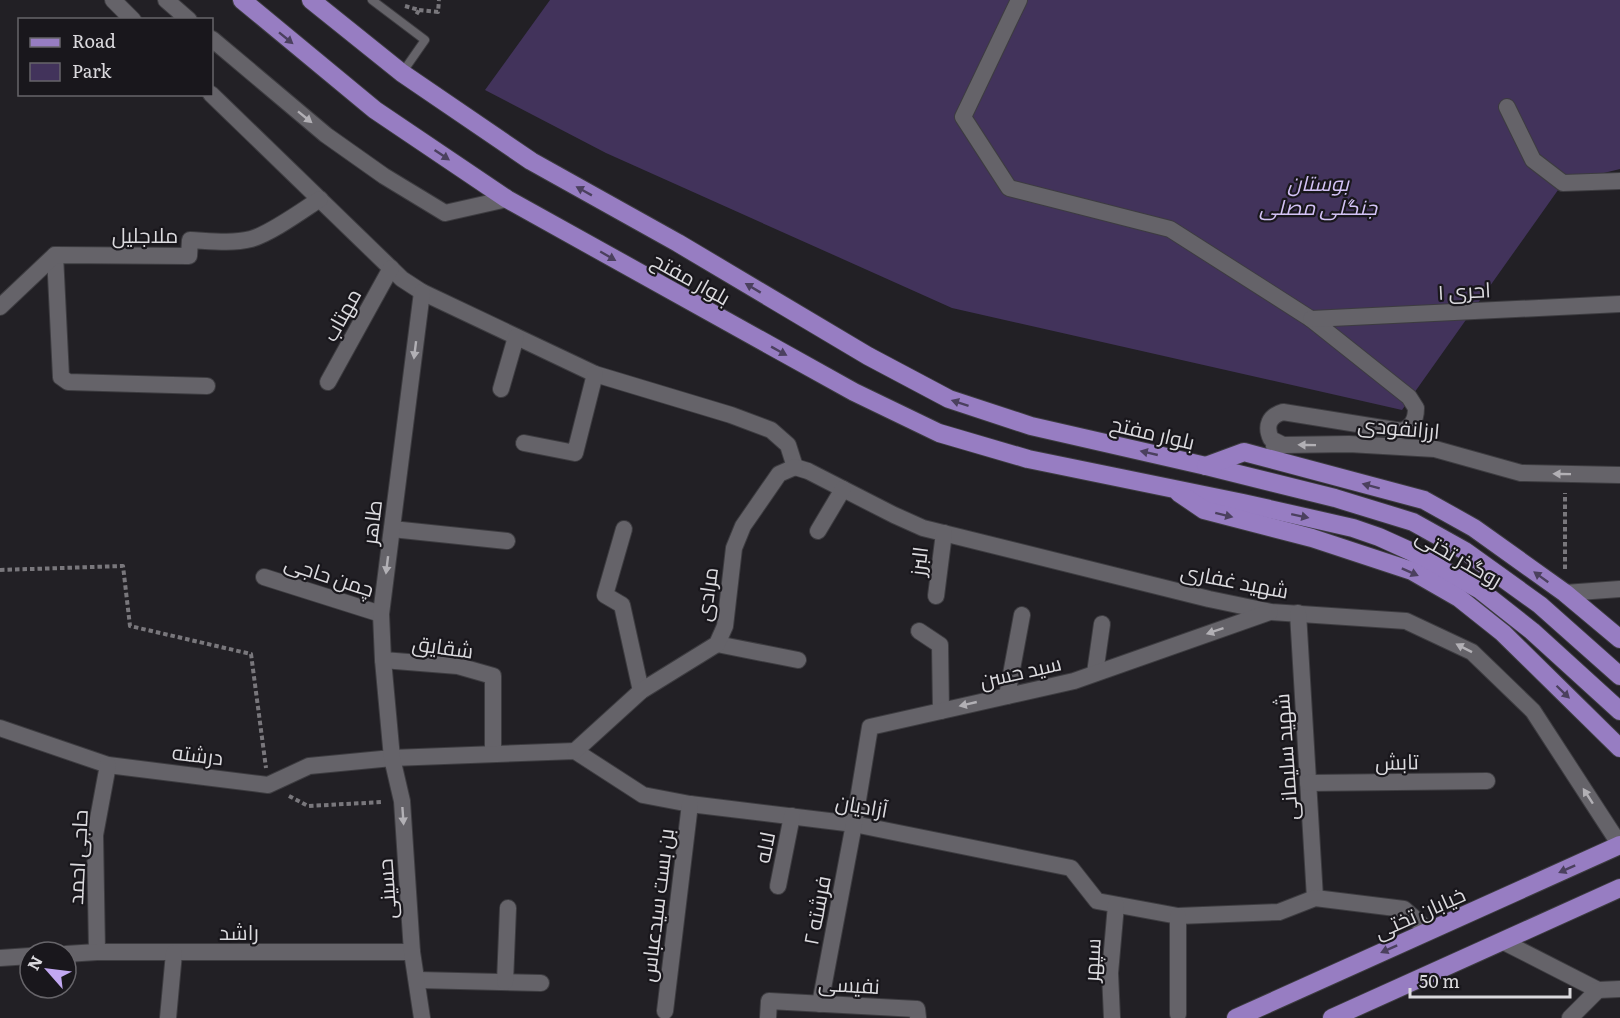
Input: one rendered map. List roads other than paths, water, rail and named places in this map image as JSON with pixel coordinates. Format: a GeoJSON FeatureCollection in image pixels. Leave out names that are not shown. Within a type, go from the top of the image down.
{"type":"FeatureCollection","features":[{"type":"Feature","properties":{"kind":"main road","name":"بلوار مفتح"},"geometry":{"type":"LineString","coordinates":[[242,0],[375,110],[507,199],[833,381],[939,434],[1028,459],[1243,503]]}},
{"type":"Feature","properties":{"kind":"main road","name":"بلوار مفتح"},"geometry":{"type":"LineString","coordinates":[[317,2],[402,73],[531,161],[678,243],[868,356],[949,399],[1031,426],[1250,477]]}},
{"type":"Feature","properties":{"kind":"main road"},"geometry":{"type":"LineString","coordinates":[[1206,466],[1244,452],[1424,500],[1474,528],[1564,593],[1620,639]]}},
{"type":"Feature","properties":{"kind":"main road","name":"روگذر تختی"},"geometry":{"type":"LineString","coordinates":[[1250,477],[1388,513],[1413,522],[1438,535],[1465,550],[1540,605],[1620,676]]}},
{"type":"Feature","properties":{"kind":"main road"},"geometry":{"type":"LineString","coordinates":[[1173,488],[1204,510],[1312,538],[1412,571],[1459,598],[1503,633],[1620,748]]}},
{"type":"Feature","properties":{"kind":"main road","name":"روگذر تختی"},"geometry":{"type":"LineString","coordinates":[[1243,503],[1353,528],[1379,537],[1445,569],[1480,590],[1523,624],[1620,711]]}},
{"type":"Feature","properties":{"kind":"main road"},"geometry":{"type":"LineString","coordinates":[[1597,725],[1620,756]]}},
{"type":"Feature","properties":{"kind":"main road","name":"خیابان تختی"},"geometry":{"type":"LineString","coordinates":[[1236,1018],[1620,845]]}},
{"type":"Feature","properties":{"kind":"main road"},"geometry":{"type":"LineString","coordinates":[[1332,1018],[1618,890]]}},
{"type":"Feature","properties":{"kind":"street"},"geometry":{"type":"LineString","coordinates":[[113,0],[131,18]]}},
{"type":"Feature","properties":{"kind":"street"},"geometry":{"type":"LineString","coordinates":[[166,0],[187,18]]}},
{"type":"Feature","properties":{"kind":"street"},"geometry":{"type":"LineString","coordinates":[[1019,0],[963,117],[1009,189],[1170,229],[1311,319],[1409,397],[1416,408],[1416,415],[1411,426],[1401,431],[1283,412],[1270,419],[1268,425],[1271,439],[1284,445]]}},
{"type":"Feature","properties":{"kind":"street"},"geometry":{"type":"LineString","coordinates":[[213,40],[326,135],[384,176],[445,213],[507,199]]}},
{"type":"Feature","properties":{"kind":"street"},"geometry":{"type":"LineString","coordinates":[[213,96],[402,279],[422,292],[595,374],[731,415],[771,430],[788,445],[795,467]]}},
{"type":"Feature","properties":{"kind":"street"},"geometry":{"type":"LineString","coordinates":[[1507,107],[1533,160],[1563,183],[1620,181]]}},
{"type":"Feature","properties":{"kind":"street","name":"ملاجلیل"},"geometry":{"type":"LineString","coordinates":[[55,255],[189,256],[190,240],[224,242],[252,238],[288,220],[320,199]]}},
{"type":"Feature","properties":{"kind":"street"},"geometry":{"type":"LineString","coordinates":[[0,307],[55,255]]}},
{"type":"Feature","properties":{"kind":"street"},"geometry":{"type":"LineString","coordinates":[[55,255],[61,377],[68,382],[207,386]]}},
{"type":"Feature","properties":{"kind":"street","name":"مهتاب"},"geometry":{"type":"LineString","coordinates":[[328,382],[391,268]]}},
{"type":"Feature","properties":{"kind":"street","name":"طاهر"},"geometry":{"type":"LineString","coordinates":[[392,758],[381,614],[422,292]]}},
{"type":"Feature","properties":{"kind":"street","name":"احری ۱"},"geometry":{"type":"LineString","coordinates":[[1311,319],[1620,304]]}},
{"type":"Feature","properties":{"kind":"street"},"geometry":{"type":"LineString","coordinates":[[501,389],[516,337]]}},
{"type":"Feature","properties":{"kind":"street"},"geometry":{"type":"LineString","coordinates":[[524,443],[575,453],[595,374]]}},
{"type":"Feature","properties":{"kind":"street","name":"ارزانفودی"},"geometry":{"type":"LineString","coordinates":[[1244,452],[1284,445],[1349,444],[1435,449],[1521,473],[1620,475]]}},
{"type":"Feature","properties":{"kind":"street","name":"شهید غفاری"},"geometry":{"type":"LineString","coordinates":[[795,467],[808,471],[923,528],[1270,612],[1406,621],[1472,652],[1533,711],[1620,845]]}},
{"type":"Feature","properties":{"kind":"street","name":"مرادی"},"geometry":{"type":"LineString","coordinates":[[575,751],[641,691],[717,644],[725,626],[734,548],[743,525],[779,474],[795,467]]}},
{"type":"Feature","properties":{"kind":"street"},"geometry":{"type":"LineString","coordinates":[[818,531],[843,489]]}},
{"type":"Feature","properties":{"kind":"street"},"geometry":{"type":"LineString","coordinates":[[392,529],[507,541]]}},
{"type":"Feature","properties":{"kind":"street"},"geometry":{"type":"LineString","coordinates":[[624,529],[605,595],[622,605],[641,691]]}},
{"type":"Feature","properties":{"kind":"street","name":"البرز"},"geometry":{"type":"LineString","coordinates":[[936,596],[944,533]]}},
{"type":"Feature","properties":{"kind":"street","name":"چمن حاجی"},"geometry":{"type":"LineString","coordinates":[[264,577],[381,614]]}},
{"type":"Feature","properties":{"kind":"street"},"geometry":{"type":"LineString","coordinates":[[1564,593],[1620,589]]}},
{"type":"Feature","properties":{"kind":"street","name":"سید حسن"},"geometry":{"type":"LineString","coordinates":[[854,824],[870,727],[1074,681],[1270,612]]}},
{"type":"Feature","properties":{"kind":"street","name":"شهید سلیمانی"},"geometry":{"type":"LineString","coordinates":[[1298,613],[1315,898]]}},
{"type":"Feature","properties":{"kind":"street"},"geometry":{"type":"LineString","coordinates":[[1007,696],[1022,615]]}},
{"type":"Feature","properties":{"kind":"street"},"geometry":{"type":"LineString","coordinates":[[1095,673],[1102,624]]}},
{"type":"Feature","properties":{"kind":"street"},"geometry":{"type":"LineString","coordinates":[[919,631],[940,645],[941,711]]}},
{"type":"Feature","properties":{"kind":"street"},"geometry":{"type":"LineString","coordinates":[[717,644],[798,660]]}},
{"type":"Feature","properties":{"kind":"street","name":"شقایق"},"geometry":{"type":"LineString","coordinates":[[383,660],[458,666],[493,676],[493,753]]}},
{"type":"Feature","properties":{"kind":"street","name":"درشته"},"geometry":{"type":"LineString","coordinates":[[0,728],[108,765],[268,784],[309,766],[392,758]]}},
{"type":"Feature","properties":{"kind":"street"},"geometry":{"type":"LineString","coordinates":[[392,758],[575,751]]}},
{"type":"Feature","properties":{"kind":"street","name":"آزادیان"},"geometry":{"type":"LineString","coordinates":[[575,751],[643,795],[690,804],[854,824],[1071,868],[1097,901],[1116,905],[1178,916],[1280,912],[1315,898]]}},
{"type":"Feature","properties":{"kind":"street","name":"حسینی"},"geometry":{"type":"LineString","coordinates":[[392,758],[402,801],[412,952],[422,1018]]}},
{"type":"Feature","properties":{"kind":"street","name":"حاجی احمد"},"geometry":{"type":"LineString","coordinates":[[96,952],[95,835],[108,765]]}},
{"type":"Feature","properties":{"kind":"street","name":"تابش"},"geometry":{"type":"LineString","coordinates":[[1308,783],[1487,781]]}},
{"type":"Feature","properties":{"kind":"street","name":"بن بست سیدعباس"},"geometry":{"type":"LineString","coordinates":[[664,1011],[690,804]]}},
{"type":"Feature","properties":{"kind":"street","name":"لاله"},"geometry":{"type":"LineString","coordinates":[[778,886],[792,816]]}},
{"type":"Feature","properties":{"kind":"street","name":"فرشته ۲"},"geometry":{"type":"LineString","coordinates":[[820,1004],[854,824]]}},
{"type":"Feature","properties":{"kind":"street"},"geometry":{"type":"LineString","coordinates":[[1315,898],[1404,909],[1429,931]]}},
{"type":"Feature","properties":{"kind":"street","name":"سپهر"},"geometry":{"type":"LineString","coordinates":[[1112,1018],[1110,973],[1116,905]]}},
{"type":"Feature","properties":{"kind":"street"},"geometry":{"type":"LineString","coordinates":[[505,982],[508,908]]}},
{"type":"Feature","properties":{"kind":"street"},"geometry":{"type":"LineString","coordinates":[[1178,916],[1178,1014]]}},
{"type":"Feature","properties":{"kind":"street"},"geometry":{"type":"LineString","coordinates":[[1502,942],[1598,990],[1620,989]]}},
{"type":"Feature","properties":{"kind":"street","name":"راشد"},"geometry":{"type":"LineString","coordinates":[[78,953],[412,952]]}},
{"type":"Feature","properties":{"kind":"street"},"geometry":{"type":"LineString","coordinates":[[168,1018],[174,953]]}},
{"type":"Feature","properties":{"kind":"street"},"geometry":{"type":"LineString","coordinates":[[0,958],[18,957]]}},
{"type":"Feature","properties":{"kind":"street"},"geometry":{"type":"LineString","coordinates":[[418,980],[541,983]]}},
{"type":"Feature","properties":{"kind":"street"},"geometry":{"type":"LineString","coordinates":[[1570,1018],[1598,990]]}},
{"type":"Feature","properties":{"kind":"street","name":"نفیسی"},"geometry":{"type":"LineString","coordinates":[[769,1010],[820,1004],[917,1009],[918,1018]]}},
{"type":"Feature","properties":{"kind":"lane"},"geometry":{"type":"LineString","coordinates":[[372,0],[425,40],[402,73]]}},
{"type":"Feature","properties":{"kind":"park label","name":"بوستان جنگلی مصلی"},"geometry":{"type":"Point","coordinates":[1318,193]}}]}
